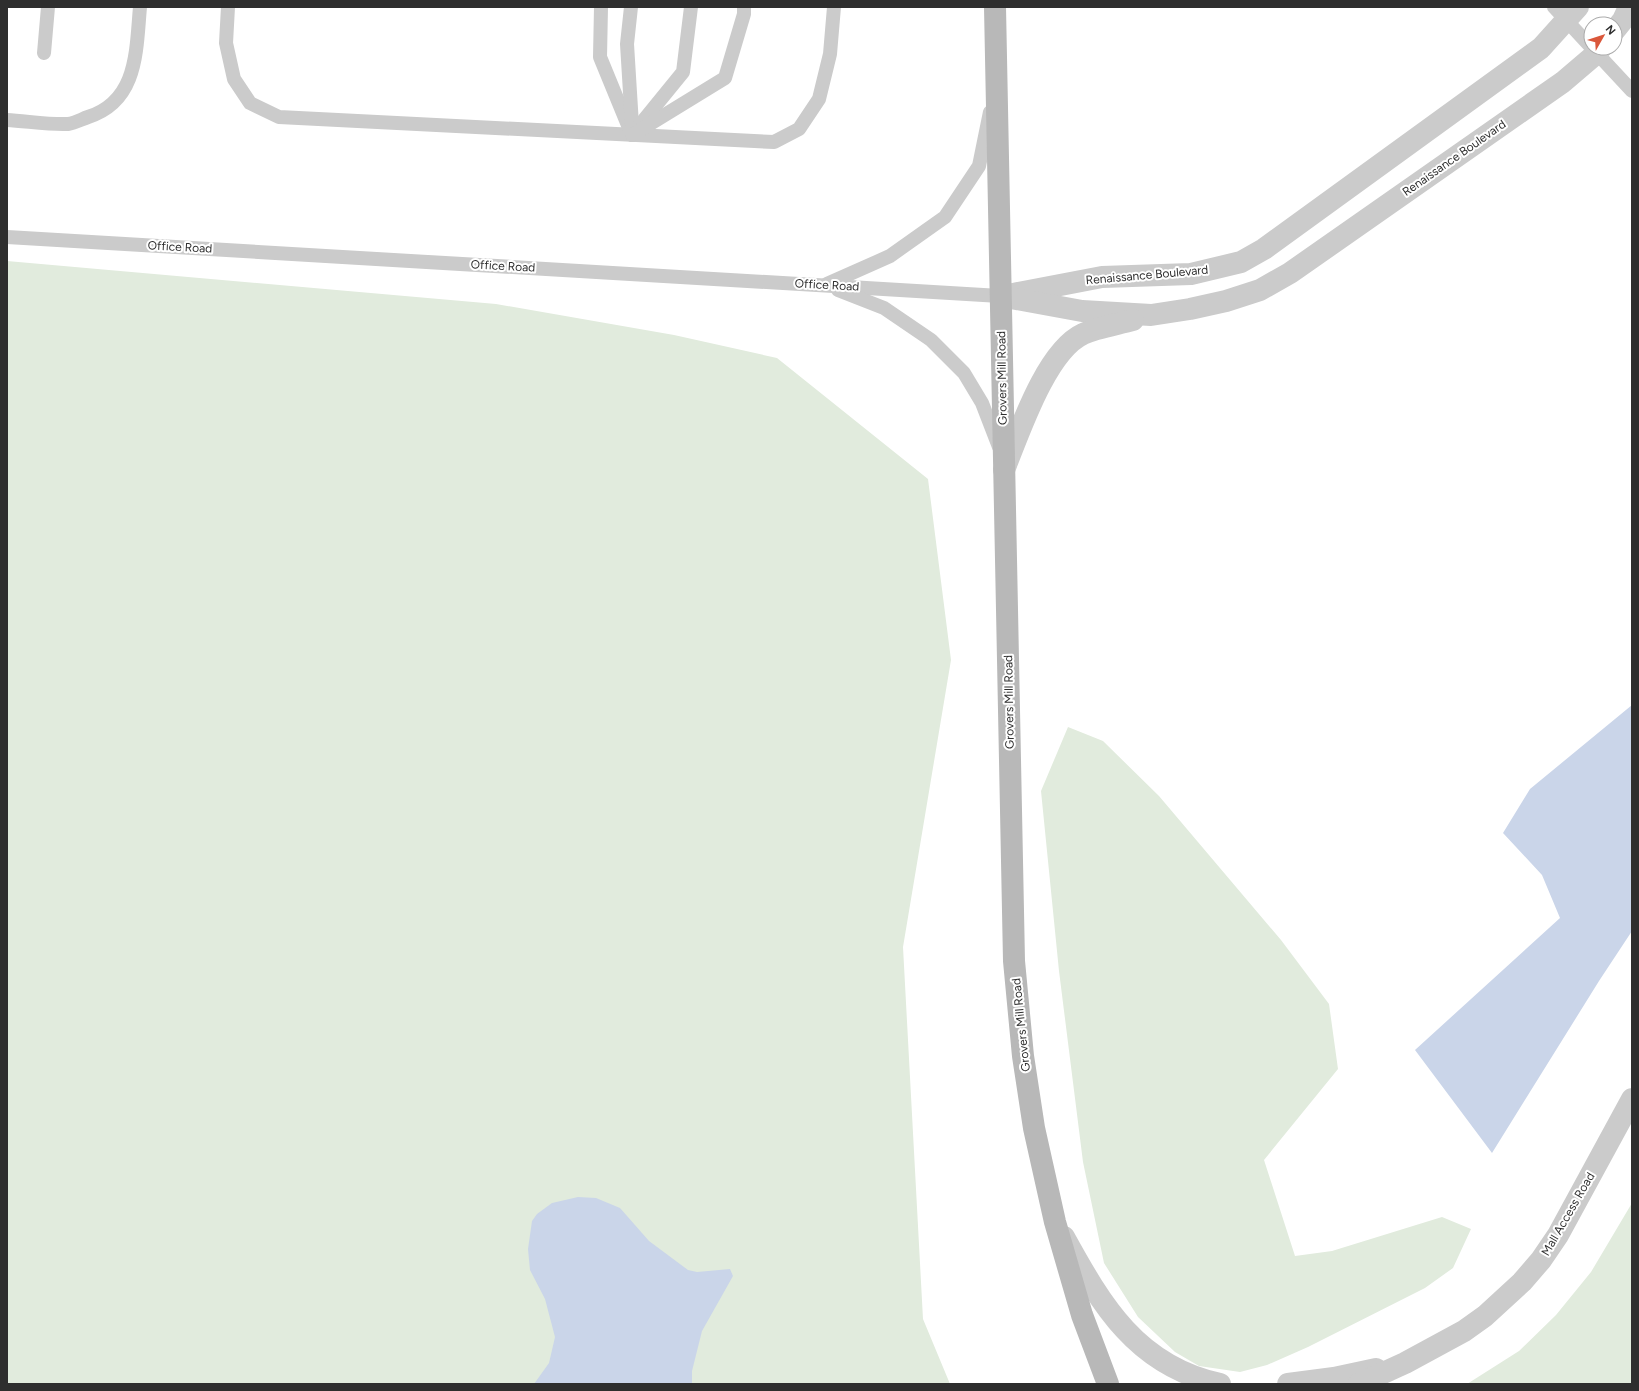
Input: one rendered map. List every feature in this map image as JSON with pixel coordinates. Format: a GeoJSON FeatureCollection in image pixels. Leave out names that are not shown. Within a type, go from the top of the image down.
{"type":"FeatureCollection","features":[{"type":"Feature","properties":{"kind":"street","name":"Grovers Mill Road"},"geometry":{"type":"LineString","coordinates":[[995,7],[1014,961],[1023,1056],[1034,1128],[1055,1222],[1082,1315],[1108,1384]]}},
{"type":"Feature","properties":{"kind":"street"},"geometry":{"type":"LineString","coordinates":[[1623,18],[1629,7]]}},
{"type":"Feature","properties":{"kind":"street","name":"Renaissance Boulevard"},"geometry":{"type":"LineString","coordinates":[[1000,296],[1102,277],[1190,274],[1241,262],[1264,249],[1541,48],[1566,12]]}},
{"type":"Feature","properties":{"kind":"street","name":"Renaissance Boulevard"},"geometry":{"type":"LineString","coordinates":[[1000,296],[1082,311],[1151,315],[1190,309],[1226,301],[1260,290],[1290,273],[1563,82],[1588,56]]}},
{"type":"Feature","properties":{"kind":"street"},"geometry":{"type":"LineString","coordinates":[[1004,464],[1031,404],[1054,360],[1067,345],[1083,334],[1151,315]]}},
{"type":"Feature","properties":{"kind":"street","name":"Mall Access Road"},"geometry":{"type":"LineString","coordinates":[[1359,1384],[1404,1363],[1464,1331],[1504,1300],[1522,1282],[1541,1260],[1558,1235],[1632,1099]]}},
{"type":"Feature","properties":{"kind":"street"},"geometry":{"type":"LineString","coordinates":[[1055,1222],[1086,1276],[1130,1336],[1148,1352],[1169,1365],[1202,1380],[1220,1384]]}},
{"type":"Feature","properties":{"kind":"street"},"geometry":{"type":"LineString","coordinates":[[1288,1384],[1334,1378],[1404,1363]]}},
{"type":"Feature","properties":{"kind":"street"},"geometry":{"type":"LineString","coordinates":[[1369,1384],[1404,1363]]}},
{"type":"Feature","properties":{"kind":"lane"},"geometry":{"type":"LineString","coordinates":[[44,53],[48,7]]}},
{"type":"Feature","properties":{"kind":"lane"},"geometry":{"type":"LineString","coordinates":[[7,120],[69,124],[102,113],[121,96],[132,72],[137,46],[140,7]]}},
{"type":"Feature","properties":{"kind":"lane"},"geometry":{"type":"LineString","coordinates":[[228,7],[226,43],[234,80],[250,102],[279,117],[774,142],[800,129],[819,98],[830,54],[834,7]]}},
{"type":"Feature","properties":{"kind":"lane"},"geometry":{"type":"LineString","coordinates":[[601,7],[600,57],[632,135]]}},
{"type":"Feature","properties":{"kind":"lane"},"geometry":{"type":"LineString","coordinates":[[631,7],[627,44],[632,135]]}},
{"type":"Feature","properties":{"kind":"lane"},"geometry":{"type":"LineString","coordinates":[[632,135],[683,72],[692,7]]}},
{"type":"Feature","properties":{"kind":"lane"},"geometry":{"type":"LineString","coordinates":[[632,135],[725,78],[744,14],[744,7]]}},
{"type":"Feature","properties":{"kind":"lane"},"geometry":{"type":"LineString","coordinates":[[1566,12],[1583,34]]}},
{"type":"Feature","properties":{"kind":"lane"},"geometry":{"type":"LineString","coordinates":[[1601,56],[1632,91]]}},
{"type":"Feature","properties":{"kind":"lane"},"geometry":{"type":"LineString","coordinates":[[824,285],[890,256],[945,217],[979,166],[996,82]]}},
{"type":"Feature","properties":{"kind":"lane","name":"Office Road"},"geometry":{"type":"LineString","coordinates":[[7,237],[1000,296]]}},
{"type":"Feature","properties":{"kind":"lane"},"geometry":{"type":"LineString","coordinates":[[824,285],[884,308],[931,340],[964,373],[982,403],[1004,464]]}},
{"type":"Feature","properties":{"kind":"green space"},"geometry":{"type":"Polygon","coordinates":[[[7,261],[496,304],[674,335],[777,358],[928,479],[951,660],[903,947],[923,1319],[950,1384],[7,1384],[7,261]]]}},
{"type":"Feature","properties":{"kind":"green space"},"geometry":{"type":"Polygon","coordinates":[[[1068,727],[1103,741],[1159,796],[1281,940],[1329,1004],[1338,1069],[1264,1160],[1295,1256],[1332,1251],[1442,1217],[1471,1229],[1453,1268],[1425,1288],[1308,1347],[1267,1365],[1240,1372],[1199,1366],[1175,1352],[1138,1317],[1104,1263],[1083,1162],[1059,971],[1041,791],[1068,727]]]}},
{"type":"Feature","properties":{"kind":"green space"},"geometry":{"type":"Polygon","coordinates":[[[1632,1203],[1632,1384],[1467,1384],[1519,1351],[1556,1315],[1591,1272],[1632,1203]]]}},
{"type":"Feature","properties":{"kind":"water"},"geometry":{"type":"Polygon","coordinates":[[[1632,705],[1632,931],[1599,981],[1492,1153],[1415,1050],[1560,918],[1542,875],[1503,833],[1530,789],[1632,705]]]}},
{"type":"Feature","properties":{"kind":"water"},"geometry":{"type":"Polygon","coordinates":[[[578,1197],[596,1198],[620,1208],[649,1241],[688,1270],[697,1272],[730,1269],[733,1276],[702,1331],[692,1371],[692,1384],[534,1384],[549,1363],[555,1337],[545,1299],[530,1270],[528,1249],[532,1221],[537,1214],[552,1203],[578,1197]]]}}]}
